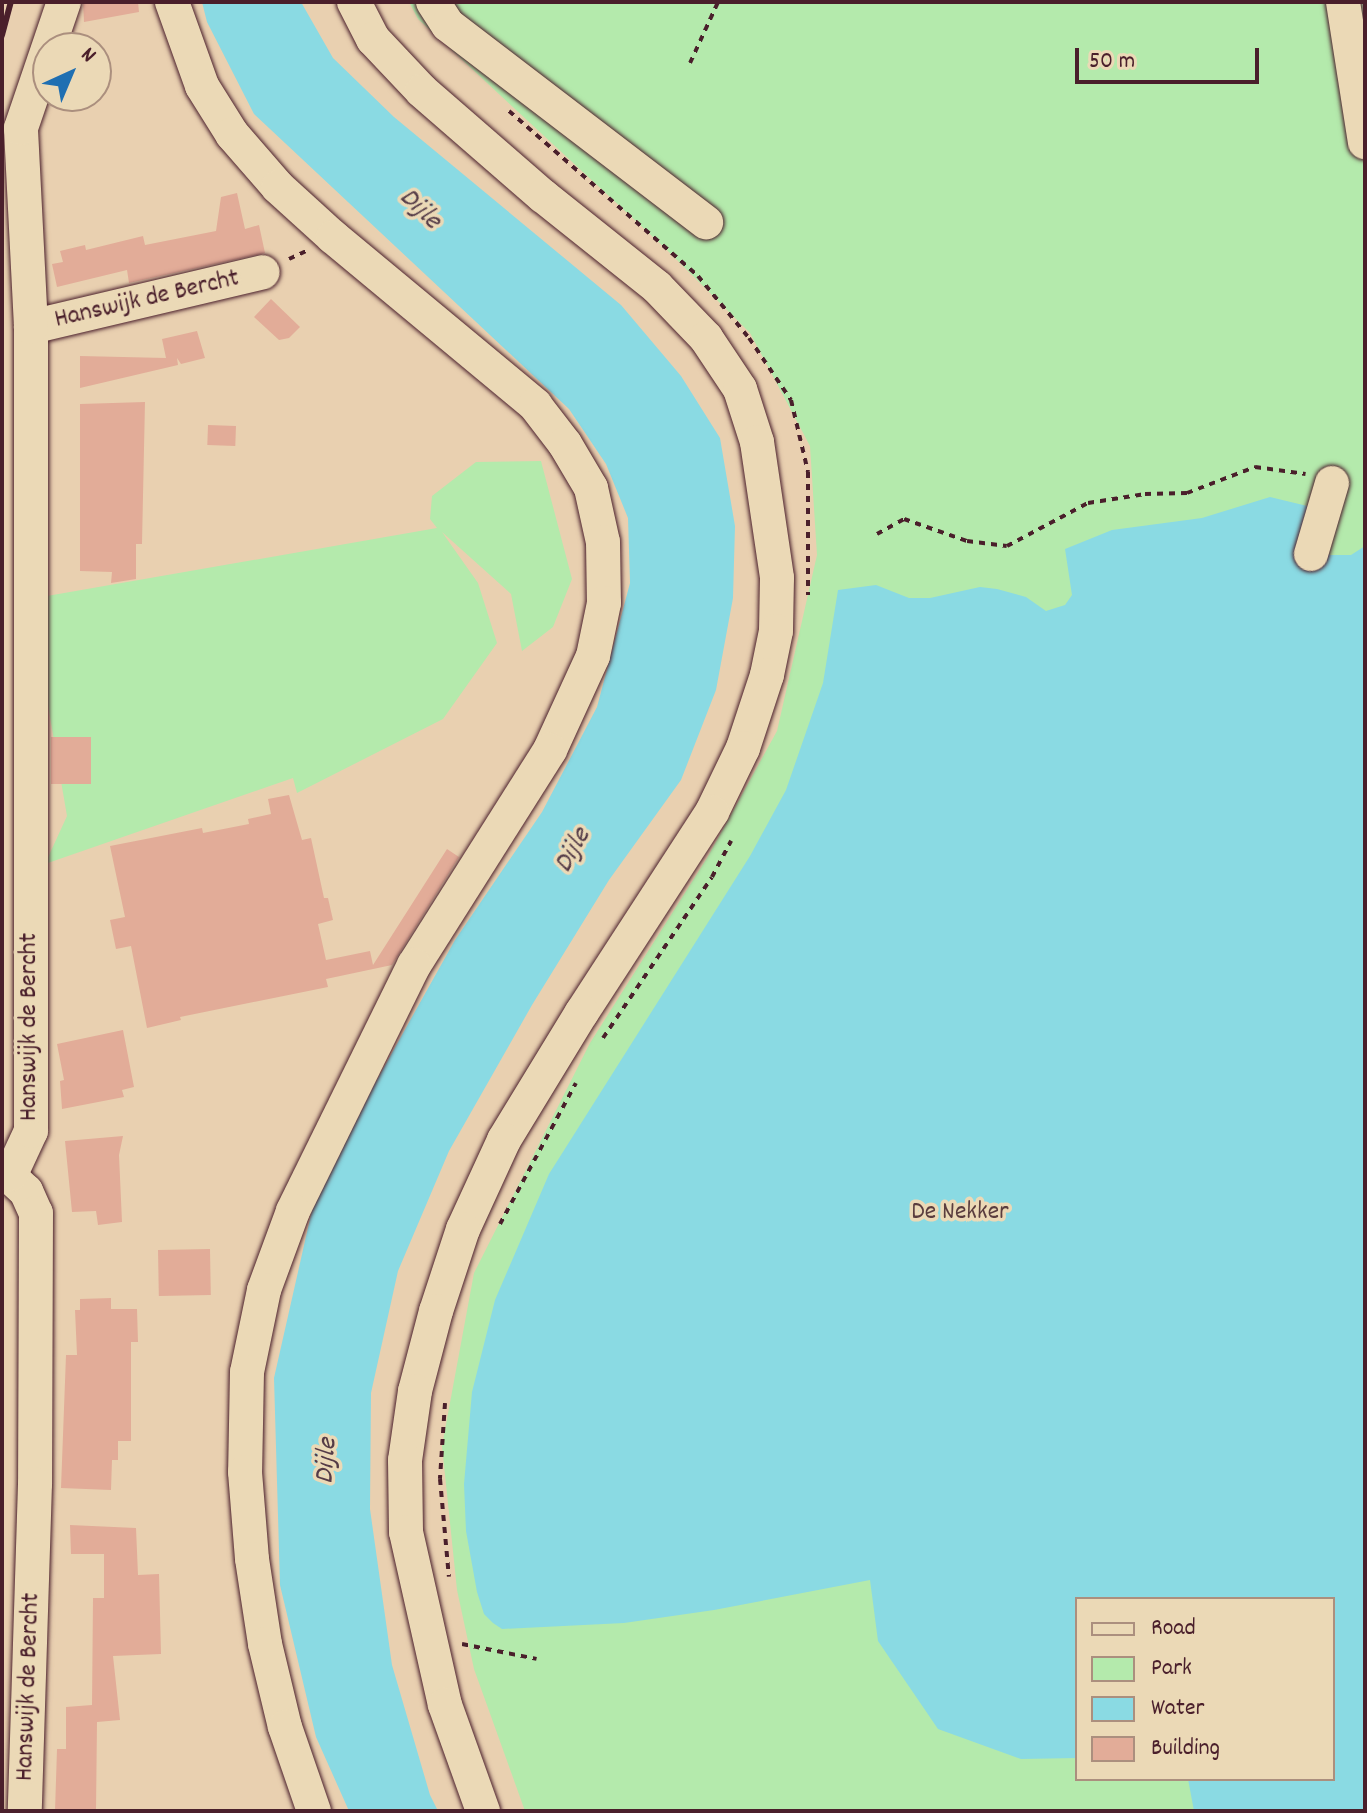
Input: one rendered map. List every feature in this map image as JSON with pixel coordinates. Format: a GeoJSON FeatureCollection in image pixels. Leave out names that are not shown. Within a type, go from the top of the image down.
{"type":"FeatureCollection","features":[{"type":"Feature","properties":{"kind":"street","name":"Hanswijk de Bercht"},"geometry":{"type":"LineString","coordinates":[[25,1811],[35,1484],[36,1213],[7,1171],[31,1131],[31,327],[21,128],[64,2]]}},
{"type":"Feature","properties":{"kind":"street"},"geometry":{"type":"LineString","coordinates":[[172,2],[202,86],[232,134],[278,187],[333,237],[535,405],[565,444],[591,488],[603,542],[604,603],[593,656],[550,750],[414,965],[293,1211],[264,1290],[247,1372],[245,1472],[252,1559],[268,1658],[285,1727],[314,1811]]}},
{"type":"Feature","properties":{"kind":"street"},"geometry":{"type":"LineString","coordinates":[[354,2],[373,39],[422,91],[543,196],[657,287],[706,338],[740,389],[757,442],[777,578],[776,631],[743,748],[712,812],[582,1012],[504,1140],[463,1229],[436,1311],[415,1391],[405,1460],[406,1532],[445,1705],[483,1811]]}},
{"type":"Feature","properties":{"kind":"street"},"geometry":{"type":"LineString","coordinates":[[433,2],[448,25],[706,222]]}},
{"type":"Feature","properties":{"kind":"street"},"geometry":{"type":"LineString","coordinates":[[1343,2],[1365,142]]}},
{"type":"Feature","properties":{"kind":"street","name":"Hanswijk de Bercht"},"geometry":{"type":"LineString","coordinates":[[31,327],[263,272]]}},
{"type":"Feature","properties":{"kind":"street"},"geometry":{"type":"LineString","coordinates":[[1311,554],[1332,483]]}},
{"type":"Feature","properties":{"kind":"path"},"geometry":{"type":"LineString","coordinates":[[690,63],[718,2]]}},
{"type":"Feature","properties":{"kind":"path"},"geometry":{"type":"LineString","coordinates":[[503,106],[698,276],[749,338],[791,400],[808,472],[807,603]]}},
{"type":"Feature","properties":{"kind":"path"},"geometry":{"type":"LineString","coordinates":[[263,272],[333,237]]}},
{"type":"Feature","properties":{"kind":"path"},"geometry":{"type":"LineString","coordinates":[[877,534],[904,519],[967,541],[1007,546],[1088,503],[1145,494],[1187,493],[1255,467],[1317,476],[1332,483]]}},
{"type":"Feature","properties":{"kind":"path"},"geometry":{"type":"LineString","coordinates":[[602,1039],[712,877],[734,835]]}},
{"type":"Feature","properties":{"kind":"path"},"geometry":{"type":"LineString","coordinates":[[496,1232],[579,1076]]}},
{"type":"Feature","properties":{"kind":"path"},"geometry":{"type":"LineString","coordinates":[[448,1388],[440,1479],[450,1588]]}},
{"type":"Feature","properties":{"kind":"path"},"geometry":{"type":"LineString","coordinates":[[460,1635],[465,1659]]}},
{"type":"Feature","properties":{"kind":"path"},"geometry":{"type":"LineString","coordinates":[[462,1644],[537,1659]]}},
{"type":"Feature","properties":{"kind":"green space","name":"De Nekker"},"geometry":{"type":"Polygon","coordinates":[[[409,2],[1365,2],[1365,1811],[525,1811],[474,1669],[457,1590],[442,1446],[474,1273],[590,1043],[707,858],[777,731],[817,555],[810,446],[750,333],[666,249],[418,19],[409,2]]]}},
{"type":"Feature","properties":{"kind":"green space"},"geometry":{"type":"Polygon","coordinates":[[[541,461],[572,579],[553,627],[522,651],[511,594],[442,532],[478,583],[497,643],[443,719],[297,793],[293,778],[45,864],[67,816],[45,688],[47,596],[437,528],[430,519],[432,496],[476,462],[541,461]]]}},
{"type":"Feature","properties":{"kind":"water","name":"Dijle"},"geometry":{"type":"Polygon","coordinates":[[[202,2],[301,2],[333,58],[394,117],[621,305],[681,376],[720,438],[735,526],[733,598],[716,690],[681,780],[609,880],[532,1005],[449,1151],[398,1271],[371,1393],[370,1509],[392,1665],[430,1795],[438,1811],[349,1811],[316,1737],[280,1585],[274,1378],[312,1210],[374,1085],[455,940],[542,812],[597,707],[630,583],[628,518],[606,464],[569,409],[254,114],[207,22],[202,2]]]}},
{"type":"Feature","properties":{"kind":"water","name":"De Nekker"},"geometry":{"type":"Polygon","coordinates":[[[1270,497],[1332,512],[1322,546],[1330,555],[1351,555],[1365,546],[1365,1811],[1194,1811],[1188,1781],[1335,1781],[1335,1597],[1075,1597],[1075,1758],[1021,1759],[938,1729],[878,1641],[870,1580],[714,1610],[624,1623],[502,1629],[484,1614],[477,1592],[466,1531],[464,1484],[472,1392],[495,1300],[549,1174],[750,856],[786,790],[823,683],[838,590],[876,585],[909,598],[930,598],[980,587],[1026,597],[1046,611],[1065,605],[1072,595],[1065,549],[1112,530],[1202,518],[1270,497]]]}},
{"type":"Feature","properties":{"kind":"building"},"geometry":{"type":"Polygon","coordinates":[[[83,2],[138,2],[139,12],[84,22],[83,2]]]}},
{"type":"Feature","properties":{"kind":"building"},"geometry":{"type":"Polygon","coordinates":[[[237,193],[245,229],[259,225],[265,253],[129,283],[127,270],[57,287],[52,264],[63,262],[60,251],[85,245],[86,250],[143,236],[145,245],[216,231],[221,197],[237,193]]]}},
{"type":"Feature","properties":{"kind":"building"},"geometry":{"type":"Polygon","coordinates":[[[271,299],[300,327],[289,338],[279,340],[254,317],[271,299]]]}},
{"type":"Feature","properties":{"kind":"building"},"geometry":{"type":"Polygon","coordinates":[[[197,331],[205,358],[181,364],[177,358],[178,365],[80,388],[80,356],[166,358],[162,339],[197,331]]]}},
{"type":"Feature","properties":{"kind":"building"},"geometry":{"type":"Polygon","coordinates":[[[145,402],[142,544],[136,544],[136,579],[111,583],[112,572],[80,571],[80,404],[145,402]]]}},
{"type":"Feature","properties":{"kind":"building"},"geometry":{"type":"Polygon","coordinates":[[[208,425],[236,426],[235,446],[207,445],[208,425]]]}},
{"type":"Feature","properties":{"kind":"building"},"geometry":{"type":"Polygon","coordinates":[[[51,737],[91,737],[91,784],[51,784],[51,737]]]}},
{"type":"Feature","properties":{"kind":"building"},"geometry":{"type":"Polygon","coordinates":[[[289,795],[302,840],[311,838],[324,898],[328,898],[333,920],[318,924],[326,960],[370,951],[373,965],[447,849],[459,857],[392,965],[326,979],[328,987],[180,1017],[181,1020],[147,1028],[131,946],[116,949],[110,920],[125,917],[110,846],[202,828],[203,833],[249,824],[248,819],[271,814],[268,799],[289,795]]]}},
{"type":"Feature","properties":{"kind":"building"},"geometry":{"type":"Polygon","coordinates":[[[123,1030],[134,1087],[122,1090],[124,1097],[62,1109],[60,1081],[64,1080],[57,1044],[123,1030]]]}},
{"type":"Feature","properties":{"kind":"building"},"geometry":{"type":"Polygon","coordinates":[[[123,1136],[119,1155],[122,1222],[98,1225],[96,1211],[72,1212],[65,1141],[123,1136]]]}},
{"type":"Feature","properties":{"kind":"building"},"geometry":{"type":"Polygon","coordinates":[[[210,1249],[211,1295],[159,1296],[158,1250],[210,1249]]]}},
{"type":"Feature","properties":{"kind":"building"},"geometry":{"type":"Polygon","coordinates":[[[111,1298],[111,1309],[137,1309],[138,1342],[131,1342],[131,1441],[118,1441],[118,1460],[112,1460],[111,1490],[61,1488],[66,1355],[77,1355],[75,1310],[80,1310],[80,1299],[111,1298]]]}},
{"type":"Feature","properties":{"kind":"building"},"geometry":{"type":"Polygon","coordinates":[[[70,1525],[136,1528],[138,1575],[159,1574],[161,1654],[113,1656],[120,1720],[97,1722],[96,1811],[55,1811],[57,1749],[66,1749],[66,1707],[92,1705],[93,1598],[104,1598],[104,1554],[71,1554],[70,1525]]]}},
{"type":"Feature","properties":{"kind":"railway"},"geometry":{"type":"LineString","coordinates":[[2,35],[11,2]]}}]}
